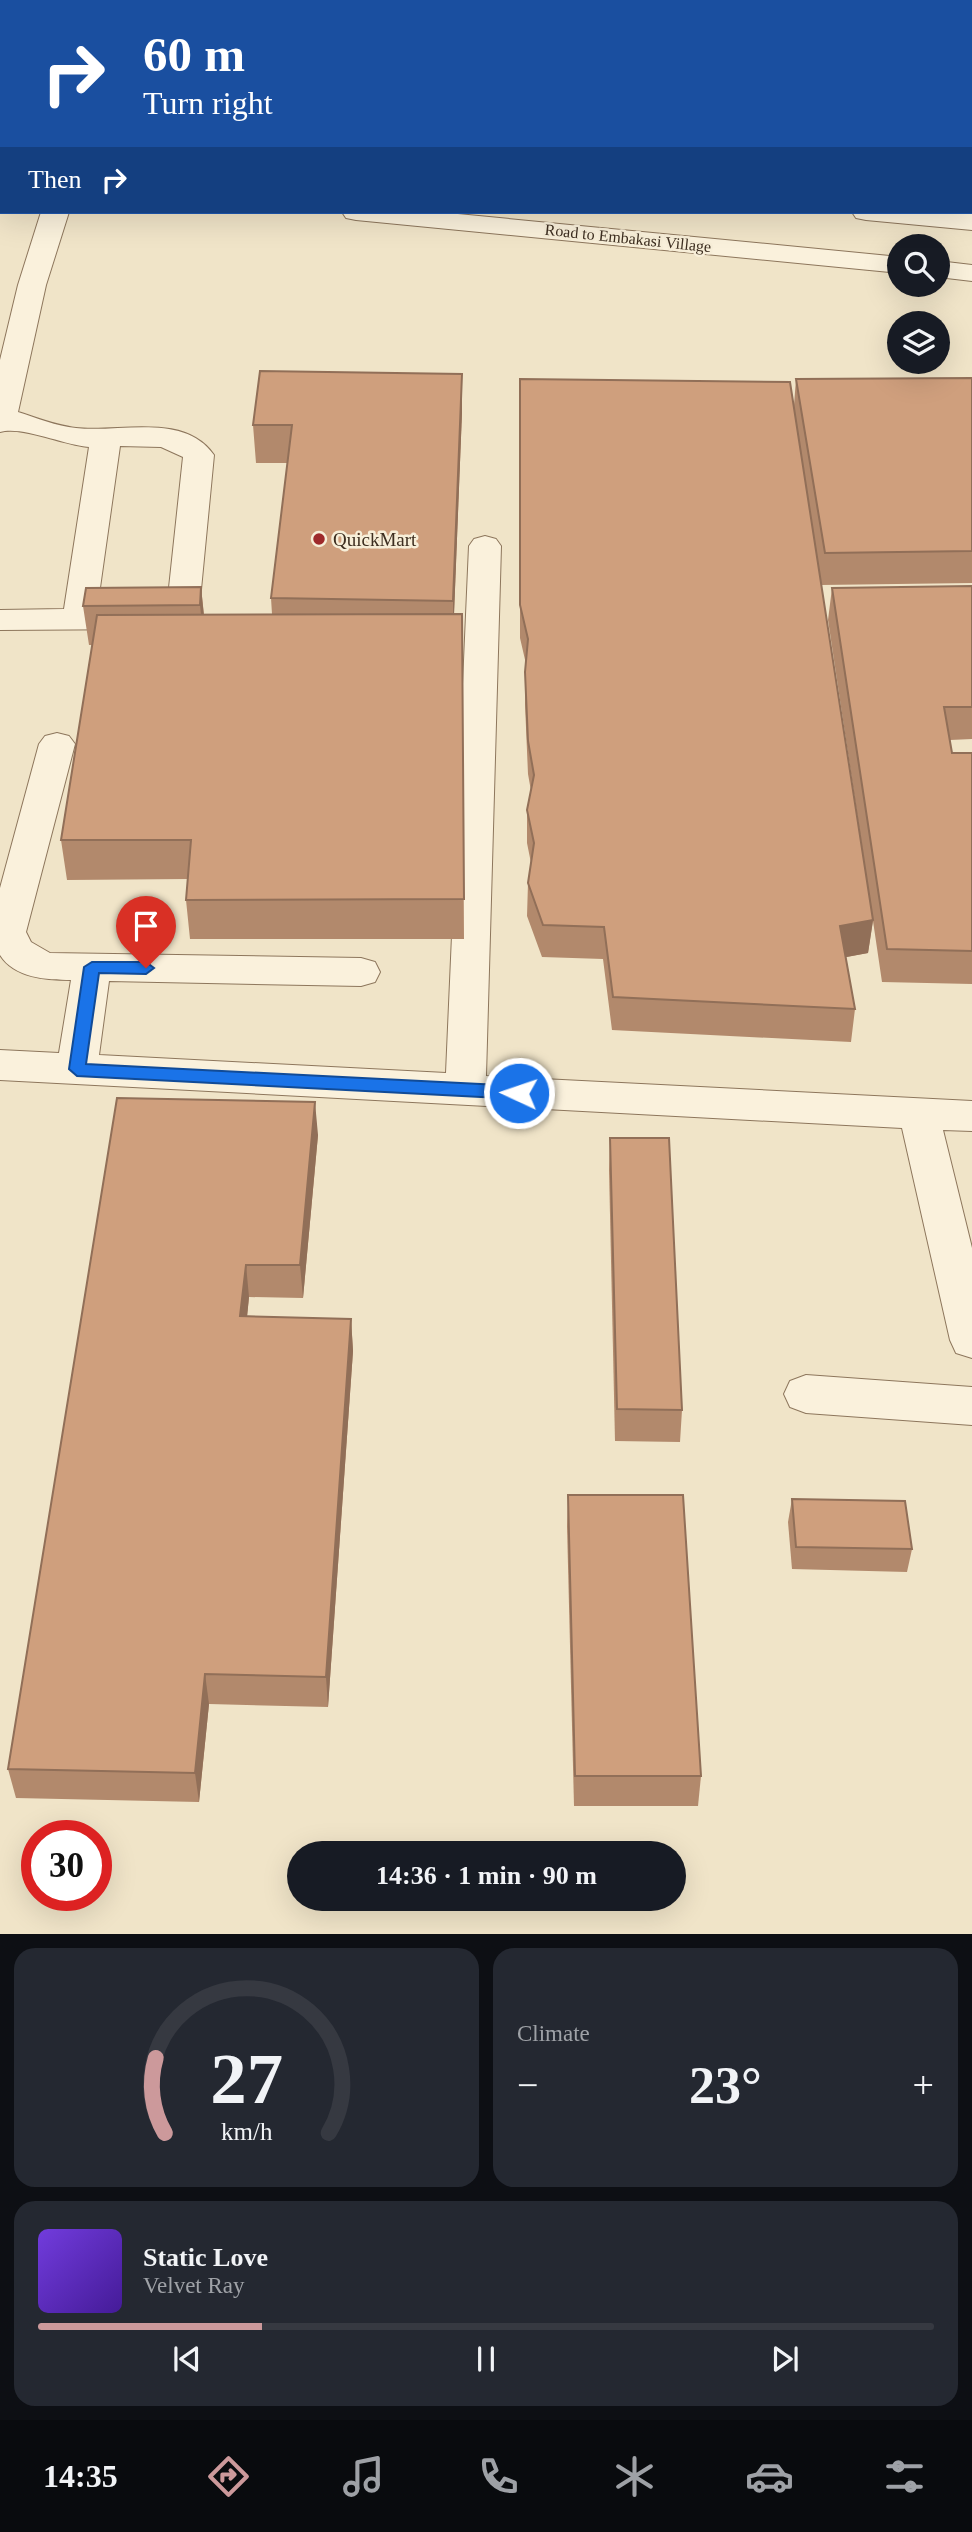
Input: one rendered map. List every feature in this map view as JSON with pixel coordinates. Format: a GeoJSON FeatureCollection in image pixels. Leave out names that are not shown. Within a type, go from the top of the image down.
{"type":"FeatureCollection","features":[{"type":"Feature","properties":{"kind":"street"},"geometry":{"type":"LineString","coordinates":[[0,620],[147,619],[174,610],[184,600],[199,455],[195,448],[167,437],[106,439],[50,432],[1,420],[32,285],[54,214]]}},
{"type":"Feature","properties":{"kind":"street","name":"Road to Embakasi Village"},"geometry":{"type":"LineString","coordinates":[[401,214],[627,224],[887,263]]}},
{"type":"Feature","properties":{"kind":"street"},"geometry":{"type":"LineString","coordinates":[[887,214],[972,222]]}},
{"type":"Feature","properties":{"kind":"street"},"geometry":{"type":"LineString","coordinates":[[950,270],[972,273]]}},
{"type":"Feature","properties":{"kind":"street"},"geometry":{"type":"LineString","coordinates":[[79,619],[106,439]]}},
{"type":"Feature","properties":{"kind":"street"},"geometry":{"type":"LineString","coordinates":[[465,1090],[485,546]]}},
{"type":"Feature","properties":{"kind":"street"},"geometry":{"type":"LineString","coordinates":[[57,744],[7,932],[17,951],[43,966],[360,972]]}},
{"type":"Feature","properties":{"kind":"street"},"geometry":{"type":"LineString","coordinates":[[77,1069],[92,967]]}},
{"type":"Feature","properties":{"kind":"street"},"geometry":{"type":"LineString","coordinates":[[0,1065],[972,1116]]}},
{"type":"Feature","properties":{"kind":"street"},"geometry":{"type":"LineString","coordinates":[[919,1114],[972,1340]]}},
{"type":"Feature","properties":{"kind":"street"},"geometry":{"type":"LineString","coordinates":[[806,1394],[972,1406]]}},
{"type":"Feature","properties":{"kind":"building"},"geometry":{"type":"Polygon","coordinates":[[[260,371],[462,374],[453,601],[271,598],[292,425],[253,425],[260,371]]]}},
{"type":"Feature","properties":{"kind":"building"},"geometry":{"type":"Polygon","coordinates":[[[972,378],[972,551],[825,553],[796,379],[972,378]]]}},
{"type":"Feature","properties":{"kind":"building"},"geometry":{"type":"Polygon","coordinates":[[[520,379],[790,382],[873,920],[840,926],[855,1009],[613,997],[604,927],[543,925],[528,883],[534,843],[527,810],[534,775],[528,741],[525,672],[528,639],[520,605],[520,379]]]}},
{"type":"Feature","properties":{"kind":"building"},"geometry":{"type":"Polygon","coordinates":[[[972,586],[972,707],[944,707],[952,753],[972,753],[972,951],[887,949],[832,588],[972,586]]]}},
{"type":"Feature","properties":{"kind":"building"},"geometry":{"type":"Polygon","coordinates":[[[201,587],[200,605],[83,606],[86,588],[201,587]]]}},
{"type":"Feature","properties":{"kind":"building"},"geometry":{"type":"Polygon","coordinates":[[[462,614],[464,899],[186,900],[191,840],[61,840],[97,615],[462,614]]]}},
{"type":"Feature","properties":{"kind":"building"},"geometry":{"type":"Polygon","coordinates":[[[117,1098],[315,1102],[300,1265],[246,1265],[240,1316],[351,1319],[326,1677],[205,1674],[195,1773],[8,1769],[117,1098]]]}},
{"type":"Feature","properties":{"kind":"building"},"geometry":{"type":"Polygon","coordinates":[[[610,1138],[669,1138],[682,1410],[617,1409],[610,1138]]]}},
{"type":"Feature","properties":{"kind":"building"},"geometry":{"type":"Polygon","coordinates":[[[568,1495],[683,1495],[701,1776],[575,1776],[568,1495]]]}},
{"type":"Feature","properties":{"kind":"building"},"geometry":{"type":"Polygon","coordinates":[[[792,1499],[905,1501],[912,1549],[796,1547],[792,1499]]]}},
{"type":"Feature","properties":{"kind":"place","name":"QuickMart"},"geometry":{"type":"Point","coordinates":[319,539]}},
{"type":"Feature","properties":{"kind":"route"},"geometry":{"type":"LineString","coordinates":[[146,968],[92,967],[77,1069],[519,1093]]}}]}
